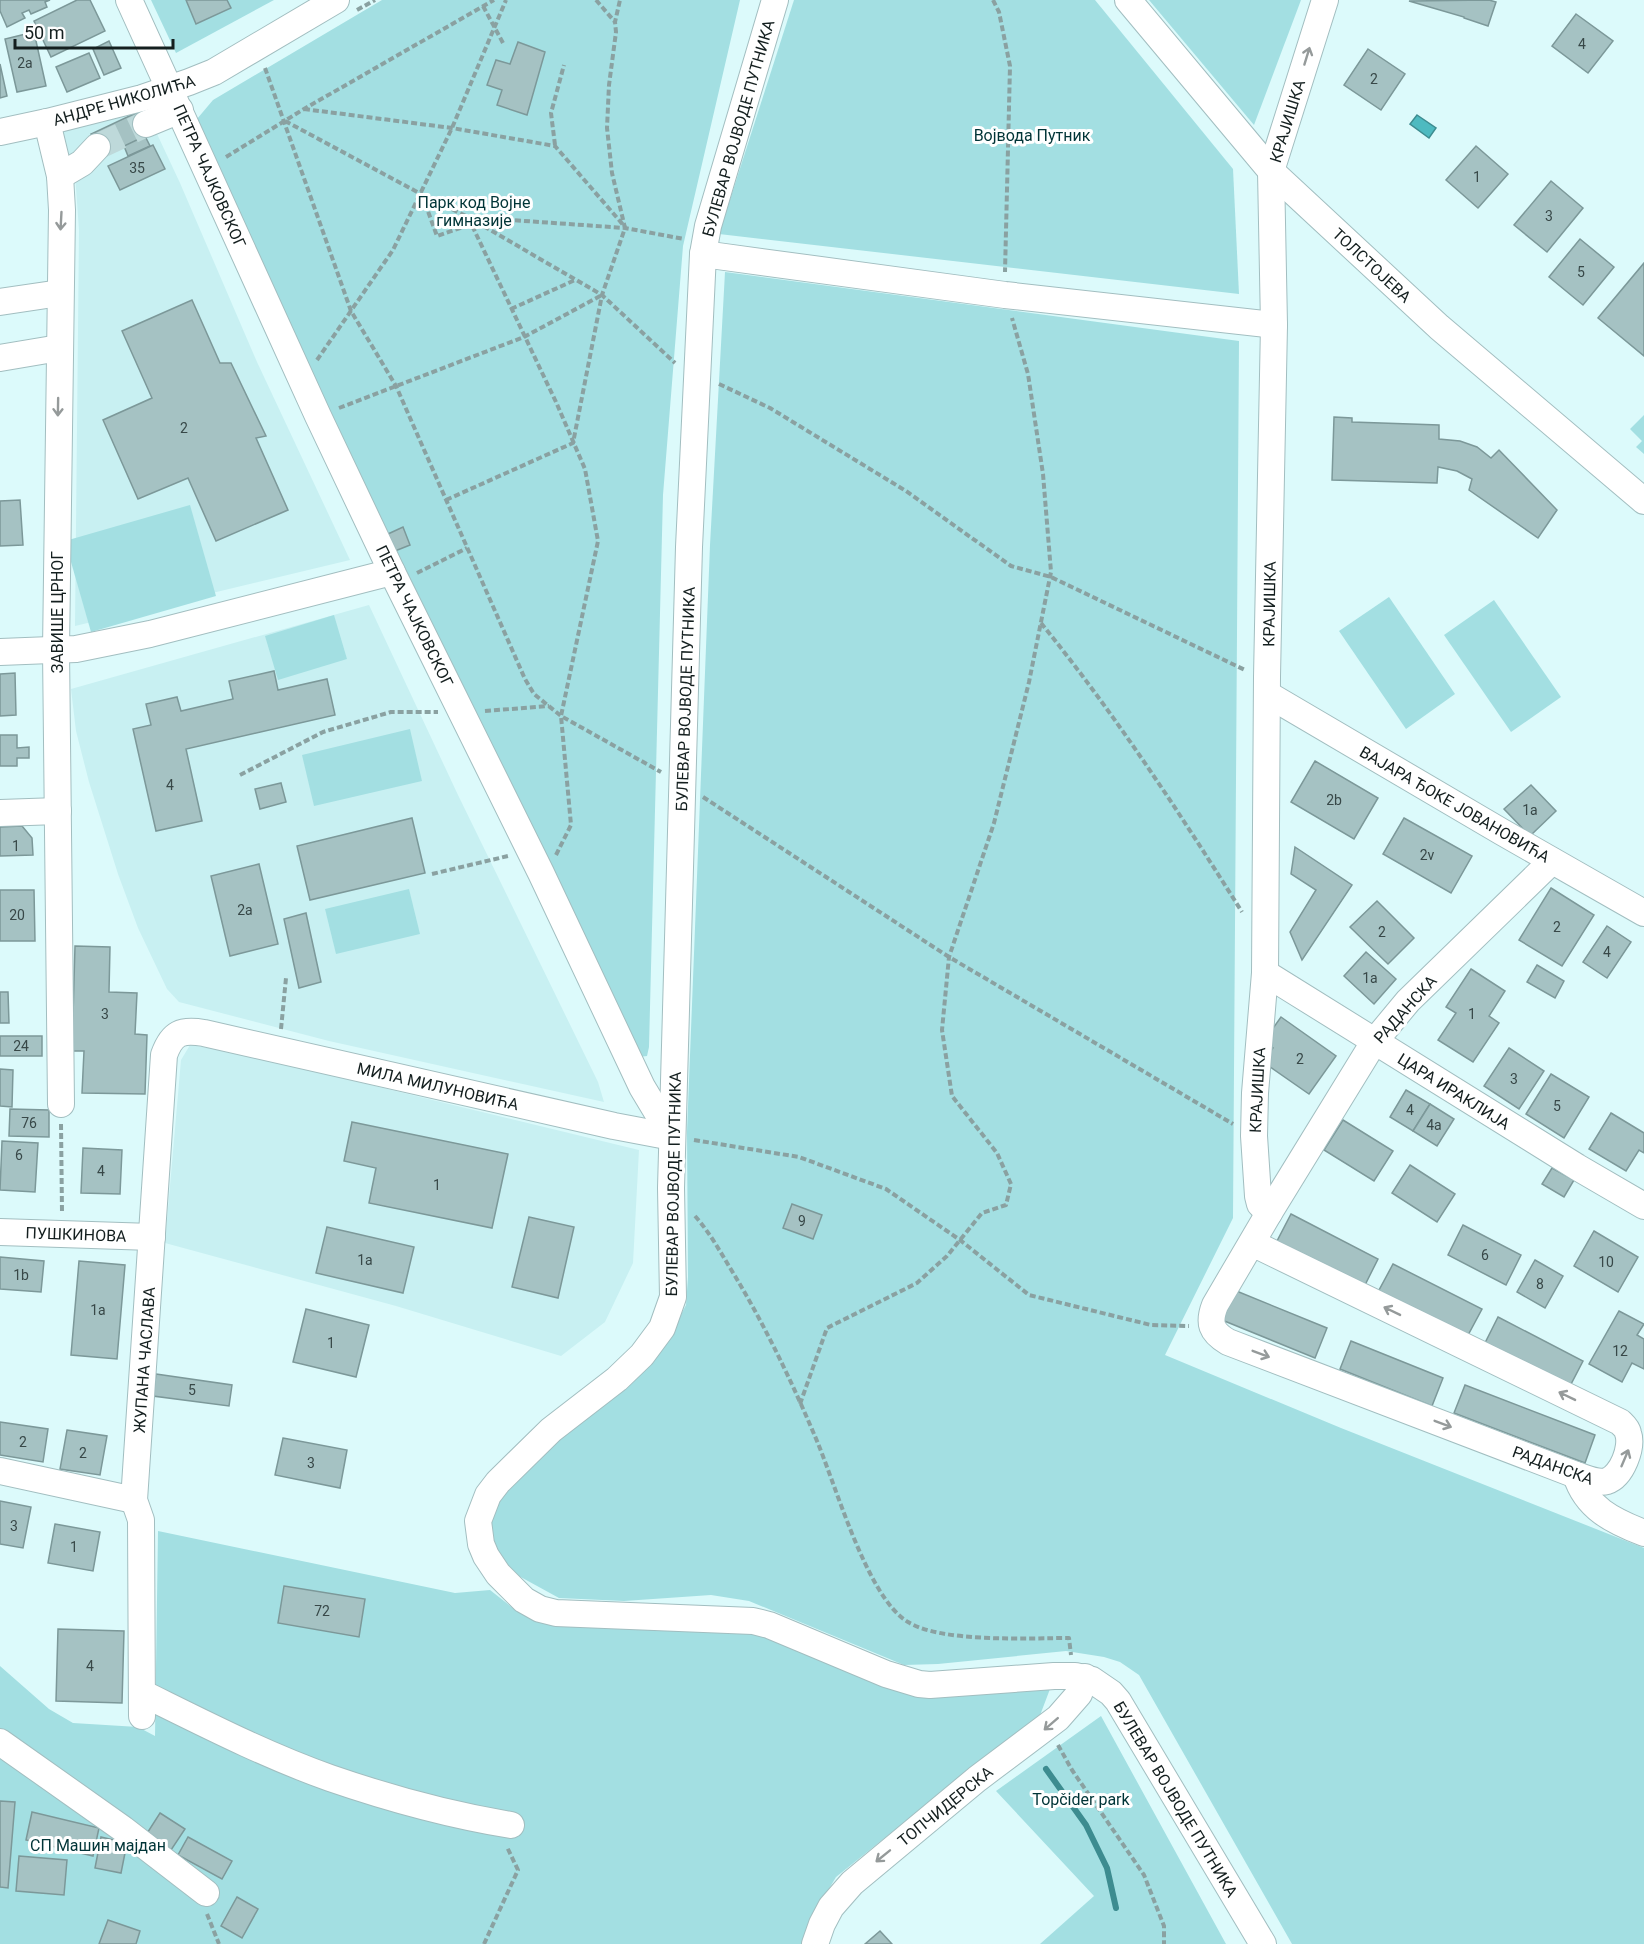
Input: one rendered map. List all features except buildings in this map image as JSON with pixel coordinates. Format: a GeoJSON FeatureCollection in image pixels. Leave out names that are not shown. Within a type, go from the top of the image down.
{"type":"FeatureCollection","features":[{"type":"Feature","properties":{"kind":"street","name":"ПЕТРА ЧАЈКОВСКОГ"},"geometry":{"type":"LineString","coordinates":[[129,0],[318,416],[395,578],[530,851],[642,1087],[672,1137]]}},
{"type":"Feature","properties":{"kind":"street","name":"АНДРЕ НИКОЛИЋА"},"geometry":{"type":"LineString","coordinates":[[0,132],[175,99],[214,72],[336,0]]}},
{"type":"Feature","properties":{"kind":"street","name":"БУЛЕВАР ВОЈВОДЕ ПУТНИКА"},"geometry":{"type":"LineString","coordinates":[[775,0],[704,247],[696,373],[682,783],[677,1028],[670,1188],[673,1289],[671,1304],[657,1336],[628,1369],[551,1430],[498,1482],[488,1495],[478,1521],[478,1534],[486,1556],[498,1574],[524,1600],[540,1609],[556,1613],[758,1622],[886,1674],[926,1685],[1054,1676],[1085,1677],[1101,1686],[1118,1701],[1263,1944]]}},
{"type":"Feature","properties":{"kind":"street","name":"ТОЛСТОЈЕВА"},"geometry":{"type":"LineString","coordinates":[[1128,0],[1271,171],[1439,327],[1644,501]]}},
{"type":"Feature","properties":{"kind":"street","name":"КРАЈИШКА"},"geometry":{"type":"LineString","coordinates":[[1269,1213],[1260,1204],[1258,1196],[1254,1136],[1255,1093],[1265,973],[1267,685],[1275,325],[1271,171],[1325,0]]}},
{"type":"Feature","properties":{"kind":"street"},"geometry":{"type":"LineString","coordinates":[[146,124],[175,99]]}},
{"type":"Feature","properties":{"kind":"street","name":"ЗАВИШЕ ЦРНОГ"},"geometry":{"type":"LineString","coordinates":[[47,122],[60,176],[62,210],[56,650],[61,1104]]}},
{"type":"Feature","properties":{"kind":"street"},"geometry":{"type":"LineString","coordinates":[[60,176],[82,163],[97,147]]}},
{"type":"Feature","properties":{"kind":"street"},"geometry":{"type":"LineString","coordinates":[[704,247],[1005,295],[1275,325]]}},
{"type":"Feature","properties":{"kind":"street"},"geometry":{"type":"LineString","coordinates":[[0,302],[60,293]]}},
{"type":"Feature","properties":{"kind":"street"},"geometry":{"type":"LineString","coordinates":[[0,358],[59,348]]}},
{"type":"Feature","properties":{"kind":"street"},"geometry":{"type":"LineString","coordinates":[[0,652],[76,649],[395,578]]}},
{"type":"Feature","properties":{"kind":"street","name":"ВАЈАРА ЂОКЕ ЈОВАНОВИЋА"},"geometry":{"type":"LineString","coordinates":[[1267,685],[1552,861],[1644,912]]}},
{"type":"Feature","properties":{"kind":"street"},"geometry":{"type":"LineString","coordinates":[[0,813],[58,811]]}},
{"type":"Feature","properties":{"kind":"street","name":"РАДАНСКА"},"geometry":{"type":"LineString","coordinates":[[1252,1243],[1620,1422],[1628,1433],[1630,1446],[1615,1477],[1597,1482],[1576,1475],[1227,1342],[1216,1335],[1211,1327],[1210,1316],[1215,1305],[1269,1213],[1374,1042],[1408,1001],[1552,861]]}},
{"type":"Feature","properties":{"kind":"street","name":"ЦАРА ИРАКЛИЈА"},"geometry":{"type":"LineString","coordinates":[[1265,973],[1644,1206]]}},
{"type":"Feature","properties":{"kind":"street","name":"ЖУПАНА ЧАСЛАВА"},"geometry":{"type":"LineString","coordinates":[[204,1033],[189,1030],[177,1034],[168,1044],[164,1055],[134,1500],[141,1520],[142,1705],[329,1778],[379,1794],[483,1821]]}},
{"type":"Feature","properties":{"kind":"street","name":"МИЛА МИЛУНОВИЋА"},"geometry":{"type":"LineString","coordinates":[[204,1033],[672,1137]]}},
{"type":"Feature","properties":{"kind":"street","name":"ПУШКИНОВА"},"geometry":{"type":"LineString","coordinates":[[0,1232],[152,1237]]}},
{"type":"Feature","properties":{"kind":"street"},"geometry":{"type":"LineString","coordinates":[[0,1471],[134,1500]]}},
{"type":"Feature","properties":{"kind":"street"},"geometry":{"type":"LineString","coordinates":[[1576,1475],[1580,1488],[1599,1511],[1644,1533]]}},
{"type":"Feature","properties":{"kind":"street","name":"ТОПЧИДЕРСКА"},"geometry":{"type":"LineString","coordinates":[[815,1944],[831,1907],[852,1882],[977,1779],[1048,1727],[1074,1701],[1085,1677]]}},
{"type":"Feature","properties":{"kind":"street"},"geometry":{"type":"LineString","coordinates":[[0,1742],[123,1829],[206,1893]]}},
{"type":"Feature","properties":{"kind":"street"},"geometry":{"type":"LineString","coordinates":[[483,1821],[511,1825]]}},
{"type":"Feature","properties":{"kind":"path"},"geometry":{"type":"LineString","coordinates":[[206,167],[494,0]]}},
{"type":"Feature","properties":{"kind":"path"},"geometry":{"type":"LineString","coordinates":[[303,381],[393,250],[452,128],[506,0]]}},
{"type":"Feature","properties":{"kind":"path"},"geometry":{"type":"LineString","coordinates":[[596,0],[615,22]]}},
{"type":"Feature","properties":{"kind":"path"},"geometry":{"type":"LineString","coordinates":[[573,443],[602,295],[626,228],[612,173],[607,128],[615,22],[620,0]]}},
{"type":"Feature","properties":{"kind":"path"},"geometry":{"type":"LineString","coordinates":[[800,1404],[827,1328],[917,1283],[947,1256],[982,1213],[1006,1204],[1011,1184],[996,1153],[952,1096],[942,1030],[949,957],[994,823],[1029,682],[1051,577],[1043,474],[1028,374],[1005,295],[1010,66],[999,12],[993,0]]}},
{"type":"Feature","properties":{"kind":"path"},"geometry":{"type":"LineString","coordinates":[[483,6],[502,43]]}},
{"type":"Feature","properties":{"kind":"path"},"geometry":{"type":"LineString","coordinates":[[263,64],[351,311],[396,386],[525,679],[534,694],[561,716],[682,783],[949,957],[1254,1136]]}},
{"type":"Feature","properties":{"kind":"path"},"geometry":{"type":"LineString","coordinates":[[564,64],[550,113],[555,146],[626,228]]}},
{"type":"Feature","properties":{"kind":"path"},"geometry":{"type":"LineString","coordinates":[[304,109],[452,128],[555,146]]}},
{"type":"Feature","properties":{"kind":"path"},"geometry":{"type":"LineString","coordinates":[[285,121],[468,217],[576,279],[602,295],[679,367],[780,414],[906,491],[1011,566],[1051,577],[1267,685]]}},
{"type":"Feature","properties":{"kind":"path"},"geometry":{"type":"LineString","coordinates":[[422,194],[437,236],[472,224]]}},
{"type":"Feature","properties":{"kind":"path"},"geometry":{"type":"LineString","coordinates":[[468,217],[626,228],[691,240],[704,247]]}},
{"type":"Feature","properties":{"kind":"path"},"geometry":{"type":"LineString","coordinates":[[468,217],[556,402],[585,469],[598,541],[561,716],[571,825],[556,855]]}},
{"type":"Feature","properties":{"kind":"path"},"geometry":{"type":"LineString","coordinates":[[511,309],[576,279]]}},
{"type":"Feature","properties":{"kind":"path"},"geometry":{"type":"LineString","coordinates":[[318,416],[524,337],[602,295]]}},
{"type":"Feature","properties":{"kind":"path"},"geometry":{"type":"LineString","coordinates":[[446,500],[573,443]]}},
{"type":"Feature","properties":{"kind":"path"},"geometry":{"type":"LineString","coordinates":[[395,578],[467,548]]}},
{"type":"Feature","properties":{"kind":"path"},"geometry":{"type":"LineString","coordinates":[[1041,623],[1086,679],[1173,804],[1265,948]]}},
{"type":"Feature","properties":{"kind":"path"},"geometry":{"type":"LineString","coordinates":[[240,775],[323,732],[391,712],[462,712],[550,706]]}},
{"type":"Feature","properties":{"kind":"path"},"geometry":{"type":"LineString","coordinates":[[432,874],[530,851]]}},
{"type":"Feature","properties":{"kind":"path"},"geometry":{"type":"LineString","coordinates":[[279,1051],[286,978]]}},
{"type":"Feature","properties":{"kind":"path"},"geometry":{"type":"LineString","coordinates":[[61,1104],[62,1234]]}},
{"type":"Feature","properties":{"kind":"path"},"geometry":{"type":"LineString","coordinates":[[672,1137],[799,1157],[886,1188],[960,1240],[1029,1295],[1151,1325],[1211,1327]]}},
{"type":"Feature","properties":{"kind":"path"},"geometry":{"type":"LineString","coordinates":[[670,1188],[709,1233],[771,1340],[825,1459],[859,1550],[879,1592],[895,1612],[908,1623],[950,1634],[985,1638],[1069,1638]]}},
{"type":"Feature","properties":{"kind":"path"},"geometry":{"type":"LineString","coordinates":[[1048,1727],[1072,1770],[1144,1875],[1164,1926],[1164,1944]]}},
{"type":"Feature","properties":{"kind":"path"},"geometry":{"type":"LineString","coordinates":[[483,1821],[505,1843],[518,1870],[484,1944]]}},
{"type":"Feature","properties":{"kind":"path"},"geometry":{"type":"LineString","coordinates":[[206,1893],[207,1918],[219,1944]]}},
{"type":"Feature","properties":{"kind":"shaded area"},"geometry":{"type":"Polygon","coordinates":[[[143,104],[180,183],[257,362],[350,560],[75,626],[79,230],[75,175],[57,127],[143,104]]]}},
{"type":"Feature","properties":{"kind":"shaded area"},"geometry":{"type":"Polygon","coordinates":[[[1417,115],[1436,128],[1429,138],[1410,124],[1417,115]]]}},
{"type":"Feature","properties":{"kind":"shaded area"},"geometry":{"type":"Polygon","coordinates":[[[369,605],[458,795],[598,1082],[604,1102],[329,1041],[179,1002],[167,989],[138,928],[89,782],[76,731],[71,689],[369,605]]]}},
{"type":"Feature","properties":{"kind":"shaded area"},"geometry":{"type":"Polygon","coordinates":[[[190,1045],[239,1053],[639,1150],[633,1263],[605,1322],[561,1356],[396,1306],[165,1243],[181,1060],[190,1045]]]}},
{"type":"Feature","properties":{"kind":"green space"},"geometry":{"type":"Polygon","coordinates":[[[151,0],[274,0],[176,53],[151,0]]]}},
{"type":"Feature","properties":{"kind":"green space","name":"Парк код Војне гимназије"},"geometry":{"type":"Polygon","coordinates":[[[382,0],[740,0],[683,246],[663,495],[647,1056],[639,1057],[388,534],[216,168],[197,119],[213,100],[382,0]]]}},
{"type":"Feature","properties":{"kind":"green space","name":"Војвода Путник"},"geometry":{"type":"Polygon","coordinates":[[[794,0],[1095,0],[1233,169],[1239,294],[719,234],[794,0]]]}},
{"type":"Feature","properties":{"kind":"green space"},"geometry":{"type":"Polygon","coordinates":[[[1149,0],[1301,0],[1254,125],[1149,0]]]}},
{"type":"Feature","properties":{"kind":"green space"},"geometry":{"type":"Polygon","coordinates":[[[725,272],[1239,341],[1233,1218],[1165,1355],[1341,1428],[1644,1548],[1644,1944],[1292,1944],[1139,1675],[1120,1662],[1066,1651],[938,1664],[904,1665],[749,1601],[711,1595],[624,1601],[559,1598],[517,1575],[501,1559],[491,1540],[490,1522],[495,1501],[675,1326],[686,1305],[688,1277],[687,1132],[710,545],[725,272]]]}},
{"type":"Feature","properties":{"kind":"green space"},"geometry":{"type":"Polygon","coordinates":[[[1644,415],[1644,454],[1636,447],[1642,441],[1630,429],[1644,415]]]}},
{"type":"Feature","properties":{"kind":"green space"},"geometry":{"type":"Polygon","coordinates":[[[190,505],[216,596],[91,632],[65,541],[190,505]]]}},
{"type":"Feature","properties":{"kind":"green space"},"geometry":{"type":"Polygon","coordinates":[[[1389,597],[1455,694],[1406,729],[1339,631],[1389,597]]]}},
{"type":"Feature","properties":{"kind":"green space"},"geometry":{"type":"Polygon","coordinates":[[[1494,600],[1561,697],[1511,732],[1444,635],[1494,600]]]}},
{"type":"Feature","properties":{"kind":"green space"},"geometry":{"type":"Polygon","coordinates":[[[334,615],[347,659],[278,680],[265,636],[334,615]]]}},
{"type":"Feature","properties":{"kind":"green space"},"geometry":{"type":"Polygon","coordinates":[[[410,729],[422,781],[314,806],[302,755],[410,729]]]}},
{"type":"Feature","properties":{"kind":"green space"},"geometry":{"type":"Polygon","coordinates":[[[409,889],[420,934],[336,954],[325,909],[409,889]]]}},
{"type":"Feature","properties":{"kind":"green space","name":"СП Машин мајдан"},"geometry":{"type":"Polygon","coordinates":[[[158,1531],[455,1593],[490,1590],[514,1609],[544,1622],[767,1632],[886,1685],[1050,1689],[1039,1718],[968,1771],[836,1877],[813,1916],[802,1944],[0,1944],[0,1666],[49,1709],[73,1723],[138,1727],[155,1736],[158,1531]]]}},
{"type":"Feature","properties":{"kind":"green space","name":"Topčider park"},"geometry":{"type":"Polygon","coordinates":[[[1101,1716],[1226,1944],[1040,1944],[1094,1896],[996,1791],[1101,1716]]]}},
{"type":"Feature","properties":{"kind":"waterway"},"geometry":{"type":"LineString","coordinates":[[1046,1769],[1086,1825],[1107,1868],[1116,1908]]}},
{"type":"Feature","properties":{"kind":"tunnel"},"geometry":{"type":"LineString","coordinates":[[97,147],[146,124]]}}]}
